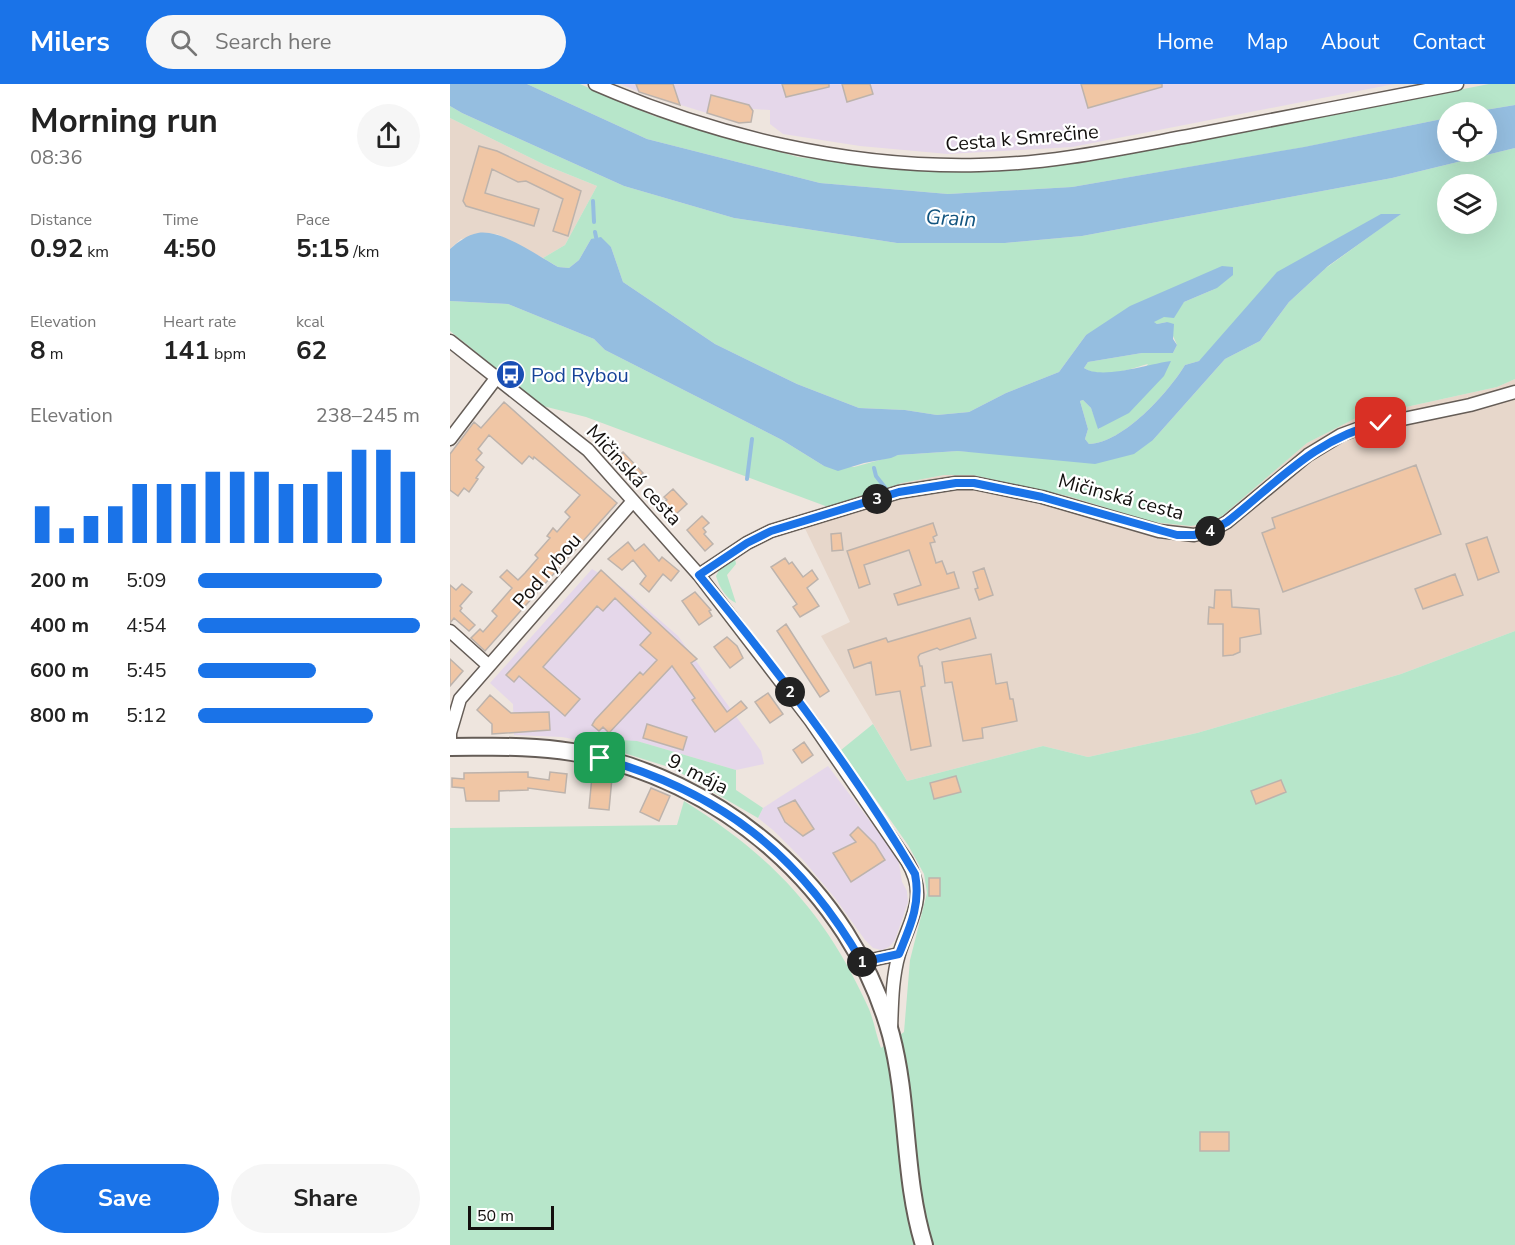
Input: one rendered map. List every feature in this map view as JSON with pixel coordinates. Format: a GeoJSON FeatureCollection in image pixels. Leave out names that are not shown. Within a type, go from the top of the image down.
{"type":"FeatureCollection","features":[{"type":"Feature","properties":{"kind":"main road","name":"9. mája"},"geometry":{"type":"LineString","coordinates":[[450,746],[517,747],[573,752],[632,767],[692,792],[732,816],[775,849],[813,890],[846,935],[862,962],[879,999],[891,1036],[899,1080],[910,1175],[924,1245]]}},
{"type":"Feature","properties":{"kind":"street","name":"Cesta k Smrečine"},"geometry":{"type":"LineString","coordinates":[[596,84],[692,121],[774,143],[827,154],[884,161],[981,165],[1083,156],[1457,84]]}},
{"type":"Feature","properties":{"kind":"street","name":"Mičinská cesta"},"geometry":{"type":"LineString","coordinates":[[450,341],[588,450],[699,575],[763,656],[839,759],[915,874],[918,889],[917,902],[899,954],[893,995],[891,1036]]}},
{"type":"Feature","properties":{"kind":"street"},"geometry":{"type":"LineString","coordinates":[[450,439],[497,377]]}},
{"type":"Feature","properties":{"kind":"street","name":"Mičinská cesta"},"geometry":{"type":"LineString","coordinates":[[699,575],[747,543],[771,531],[899,492],[956,483],[974,483],[1042,497],[1159,531],[1194,535],[1211,531],[1227,522],[1308,455],[1341,435],[1360,428],[1470,405],[1515,392]]}},
{"type":"Feature","properties":{"kind":"street","name":"Pod rybou"},"geometry":{"type":"LineString","coordinates":[[450,746],[450,733],[460,699],[633,501]]}},
{"type":"Feature","properties":{"kind":"street"},"geometry":{"type":"LineString","coordinates":[[450,631],[489,666]]}},
{"type":"Feature","properties":{"kind":"street"},"geometry":{"type":"LineString","coordinates":[[862,962],[899,954]]}},
{"type":"Feature","properties":{"kind":"shaded area"},"geometry":{"type":"Polygon","coordinates":[[[621,84],[1394,84],[1072,147],[948,154],[860,146],[783,134],[770,124],[770,110],[753,109],[751,122],[739,123],[639,92],[621,84]]]}},
{"type":"Feature","properties":{"kind":"shaded area"},"geometry":{"type":"Polygon","coordinates":[[[450,118],[545,165],[597,186],[565,245],[543,258],[497,234],[461,239],[450,249],[450,118]]]}},
{"type":"Feature","properties":{"kind":"shaded area"},"geometry":{"type":"Polygon","coordinates":[[[1515,379],[1515,631],[1401,674],[1197,733],[1088,757],[1043,746],[907,781],[821,636],[850,622],[799,516],[902,483],[944,475],[973,475],[1068,496],[1152,522],[1191,526],[1207,523],[1222,516],[1307,443],[1356,418],[1497,387],[1515,379]]]}},
{"type":"Feature","properties":{"kind":"shaded area"},"geometry":{"type":"Polygon","coordinates":[[[592,569],[623,588],[678,636],[761,751],[764,764],[736,770],[637,741],[615,747],[562,737],[514,735],[513,704],[490,683],[592,569]]]}},
{"type":"Feature","properties":{"kind":"shaded area"},"geometry":{"type":"Polygon","coordinates":[[[828,766],[898,858],[908,902],[895,940],[889,947],[882,950],[873,948],[865,940],[835,898],[804,861],[758,818],[763,808],[828,766]]]}},
{"type":"Feature","properties":{"kind":"green space"},"geometry":{"type":"Polygon","coordinates":[[[527,84],[580,84],[654,116],[798,157],[908,170],[981,171],[1086,162],[1489,84],[1515,84],[1515,105],[1497,108],[1497,102],[1437,102],[1437,120],[1305,147],[1072,187],[948,194],[820,183],[647,139],[527,84]]]}},
{"type":"Feature","properties":{"kind":"green space"},"geometry":{"type":"Polygon","coordinates":[[[450,106],[624,186],[734,218],[897,243],[1005,243],[1082,236],[1392,178],[1458,162],[1497,162],[1497,152],[1515,148],[1515,379],[1497,387],[1356,418],[1307,443],[1222,516],[1207,523],[1191,526],[1152,522],[1068,496],[973,475],[944,475],[902,483],[828,507],[586,417],[543,406],[450,331],[450,301],[508,304],[594,339],[605,350],[782,440],[824,466],[854,467],[898,455],[958,451],[1008,454],[1153,440],[1225,359],[1260,341],[1289,302],[1325,269],[1199,361],[1185,365],[1168,389],[1130,426],[1116,435],[1089,444],[1085,439],[1088,429],[1080,401],[1083,400],[1091,408],[1099,429],[1148,364],[1116,372],[1099,373],[1084,368],[1088,362],[1142,353],[1173,353],[1177,345],[1167,322],[1157,324],[1153,322],[1184,302],[1217,288],[1086,335],[1059,372],[1006,393],[969,412],[937,415],[905,410],[859,408],[797,384],[715,344],[623,282],[611,247],[591,239],[579,260],[569,268],[558,267],[543,258],[565,245],[597,186],[545,165],[450,118],[450,106]]]}},
{"type":"Feature","properties":{"kind":"green space"},"geometry":{"type":"Polygon","coordinates":[[[735,559],[736,564],[727,575],[736,603],[723,592],[716,576],[719,570],[735,559]]]}},
{"type":"Feature","properties":{"kind":"green space"},"geometry":{"type":"Polygon","coordinates":[[[1515,631],[1515,1245],[450,1245],[450,828],[677,825],[684,801],[744,843],[770,866],[815,916],[852,975],[869,1009],[881,1048],[904,1032],[910,960],[927,893],[924,874],[908,845],[841,750],[873,724],[907,781],[1043,746],[1088,757],[1197,733],[1401,674],[1515,631]]]}},
{"type":"Feature","properties":{"kind":"green space"},"geometry":{"type":"Polygon","coordinates":[[[620,740],[637,741],[736,770],[736,790],[763,808],[758,818],[672,768],[595,744],[615,747],[620,740]]]}},
{"type":"Feature","properties":{"kind":"water","name":"Grain"},"geometry":{"type":"Polygon","coordinates":[[[450,84],[527,84],[647,139],[820,183],[948,194],[1072,187],[1304,147],[1437,120],[1437,162],[1458,162],[1392,178],[1082,236],[1005,243],[897,243],[734,218],[624,186],[450,106],[450,84]]]}},
{"type":"Feature","properties":{"kind":"water"},"geometry":{"type":"Polygon","coordinates":[[[1515,105],[1515,148],[1497,152],[1497,108],[1515,105]]]}},
{"type":"Feature","properties":{"kind":"water","name":"Pod Rybou"},"geometry":{"type":"Polygon","coordinates":[[[1381,214],[1401,214],[1328,266],[1289,302],[1260,341],[1225,359],[1153,440],[1134,454],[1095,464],[958,451],[898,455],[838,471],[824,466],[782,440],[605,350],[594,339],[508,304],[450,301],[450,249],[470,235],[487,233],[497,235],[519,244],[558,267],[569,268],[579,260],[591,239],[601,237],[611,247],[623,282],[715,344],[797,384],[859,408],[905,410],[937,415],[969,412],[1006,393],[1059,372],[1086,335],[1130,306],[1222,266],[1233,267],[1233,275],[1217,288],[1184,302],[1174,318],[1164,317],[1154,322],[1174,324],[1173,339],[1177,345],[1173,353],[1142,353],[1088,362],[1084,368],[1092,371],[1113,372],[1171,361],[1164,376],[1129,413],[1098,429],[1091,408],[1083,400],[1080,401],[1088,429],[1085,439],[1089,444],[1116,435],[1143,415],[1168,389],[1185,365],[1199,361],[1277,272],[1381,214]]]}},
{"type":"Feature","properties":{"kind":"building"},"geometry":{"type":"Polygon","coordinates":[[[636,84],[673,84],[680,105],[639,92],[636,84]]]}},
{"type":"Feature","properties":{"kind":"building"},"geometry":{"type":"Polygon","coordinates":[[[782,84],[829,84],[829,87],[786,97],[782,84]]]}},
{"type":"Feature","properties":{"kind":"building"},"geometry":{"type":"Polygon","coordinates":[[[842,84],[870,84],[873,94],[847,102],[842,84]]]}},
{"type":"Feature","properties":{"kind":"building"},"geometry":{"type":"Polygon","coordinates":[[[1081,84],[1162,84],[1162,87],[1088,108],[1081,84]]]}},
{"type":"Feature","properties":{"kind":"building"},"geometry":{"type":"Polygon","coordinates":[[[711,95],[749,105],[753,111],[751,122],[739,123],[707,113],[711,95]]]}},
{"type":"Feature","properties":{"kind":"building"},"geometry":{"type":"Polygon","coordinates":[[[479,146],[497,151],[581,191],[568,236],[553,231],[563,199],[526,181],[518,182],[492,169],[485,193],[539,209],[534,226],[466,206],[463,201],[479,146]]]}},
{"type":"Feature","properties":{"kind":"building"},"geometry":{"type":"Polygon","coordinates":[[[504,402],[617,503],[485,651],[471,638],[480,629],[483,632],[497,616],[492,611],[512,588],[500,577],[507,570],[518,580],[525,573],[538,558],[535,555],[550,538],[547,536],[553,528],[557,532],[570,517],[565,512],[580,495],[534,457],[533,459],[529,456],[522,464],[489,435],[478,449],[482,453],[476,460],[484,467],[469,492],[464,488],[458,496],[450,490],[450,454],[474,422],[481,428],[504,402]]]}},
{"type":"Feature","properties":{"kind":"building"},"geometry":{"type":"Polygon","coordinates":[[[623,452],[643,473],[632,483],[612,462],[623,452]]]}},
{"type":"Feature","properties":{"kind":"building"},"geometry":{"type":"Polygon","coordinates":[[[1416,465],[1441,534],[1283,592],[1262,533],[1275,528],[1272,518],[1416,465]]]}},
{"type":"Feature","properties":{"kind":"building"},"geometry":{"type":"Polygon","coordinates":[[[673,489],[687,504],[674,516],[663,503],[667,500],[664,497],[673,489]]]}},
{"type":"Feature","properties":{"kind":"building"},"geometry":{"type":"Polygon","coordinates":[[[702,516],[709,523],[703,528],[706,532],[704,534],[713,544],[705,551],[687,530],[702,516]]]}},
{"type":"Feature","properties":{"kind":"building"},"geometry":{"type":"Polygon","coordinates":[[[933,523],[937,535],[933,537],[935,542],[930,543],[936,563],[942,561],[947,574],[954,572],[959,588],[898,605],[894,594],[921,585],[909,550],[864,565],[870,584],[859,588],[847,551],[933,523]]]}},
{"type":"Feature","properties":{"kind":"building"},"geometry":{"type":"Polygon","coordinates":[[[841,533],[843,550],[832,551],[831,534],[841,533]]]}},
{"type":"Feature","properties":{"kind":"building"},"geometry":{"type":"Polygon","coordinates":[[[1487,537],[1499,572],[1478,580],[1466,544],[1487,537]]]}},
{"type":"Feature","properties":{"kind":"building"},"geometry":{"type":"Polygon","coordinates":[[[628,542],[635,551],[644,544],[659,561],[662,557],[679,571],[671,581],[663,574],[649,592],[640,584],[646,576],[633,560],[622,570],[608,559],[628,542]]]}},
{"type":"Feature","properties":{"kind":"building"},"geometry":{"type":"Polygon","coordinates":[[[785,558],[789,564],[792,562],[803,577],[812,570],[818,579],[807,588],[819,606],[800,617],[793,607],[797,604],[771,567],[785,558]]]}},
{"type":"Feature","properties":{"kind":"building"},"geometry":{"type":"Polygon","coordinates":[[[984,568],[993,595],[979,600],[973,572],[984,568]]]}},
{"type":"Feature","properties":{"kind":"building"},"geometry":{"type":"Polygon","coordinates":[[[601,570],[697,659],[691,663],[727,712],[741,701],[747,708],[715,732],[692,700],[695,698],[672,666],[609,733],[603,727],[599,731],[592,725],[595,720],[640,672],[643,675],[657,660],[640,645],[651,633],[615,598],[603,611],[597,606],[543,667],[580,699],[565,716],[519,676],[514,682],[506,675],[601,570]]]}},
{"type":"Feature","properties":{"kind":"building"},"geometry":{"type":"Polygon","coordinates":[[[1455,574],[1463,595],[1423,609],[1415,589],[1455,574]]]}},
{"type":"Feature","properties":{"kind":"building"},"geometry":{"type":"Polygon","coordinates":[[[462,584],[472,592],[460,606],[462,608],[460,611],[475,625],[469,631],[454,618],[450,623],[450,585],[456,590],[462,584]]]}},
{"type":"Feature","properties":{"kind":"building"},"geometry":{"type":"Polygon","coordinates":[[[1215,590],[1231,590],[1232,607],[1259,609],[1261,634],[1240,638],[1240,652],[1233,655],[1223,656],[1223,624],[1208,624],[1209,607],[1214,608],[1215,590]]]}},
{"type":"Feature","properties":{"kind":"building"},"geometry":{"type":"Polygon","coordinates":[[[695,592],[711,610],[709,611],[712,616],[699,625],[682,601],[695,592]]]}},
{"type":"Feature","properties":{"kind":"building"},"geometry":{"type":"Polygon","coordinates":[[[970,618],[976,638],[940,650],[937,648],[920,654],[918,657],[925,686],[921,687],[931,746],[911,750],[900,691],[876,695],[871,662],[854,668],[848,650],[886,638],[888,642],[970,618]]]}},
{"type":"Feature","properties":{"kind":"building"},"geometry":{"type":"Polygon","coordinates":[[[786,624],[829,691],[820,697],[777,631],[786,624]]]}},
{"type":"Feature","properties":{"kind":"building"},"geometry":{"type":"Polygon","coordinates":[[[727,637],[737,646],[743,658],[730,668],[714,647],[727,637]]]}},
{"type":"Feature","properties":{"kind":"building"},"geometry":{"type":"Polygon","coordinates":[[[991,654],[996,684],[1007,682],[1017,721],[982,728],[983,738],[963,741],[952,682],[945,683],[942,662],[991,654]]]}},
{"type":"Feature","properties":{"kind":"building"},"geometry":{"type":"Polygon","coordinates":[[[450,659],[463,671],[450,686],[450,659]]]}},
{"type":"Feature","properties":{"kind":"building"},"geometry":{"type":"Polygon","coordinates":[[[768,693],[783,714],[770,723],[755,702],[768,693]]]}},
{"type":"Feature","properties":{"kind":"building"},"geometry":{"type":"Polygon","coordinates":[[[490,695],[511,713],[549,712],[550,730],[492,734],[492,724],[477,710],[490,695]]]}},
{"type":"Feature","properties":{"kind":"building"},"geometry":{"type":"Polygon","coordinates":[[[647,724],[687,737],[683,750],[643,738],[647,724]]]}},
{"type":"Feature","properties":{"kind":"building"},"geometry":{"type":"Polygon","coordinates":[[[804,742],[813,755],[802,763],[793,750],[804,742]]]}},
{"type":"Feature","properties":{"kind":"building"},"geometry":{"type":"Polygon","coordinates":[[[528,772],[528,777],[549,780],[550,772],[567,774],[565,793],[528,788],[528,790],[499,791],[499,801],[466,801],[464,788],[452,787],[452,778],[464,779],[464,773],[528,772]]]}},
{"type":"Feature","properties":{"kind":"building"},"geometry":{"type":"Polygon","coordinates":[[[592,776],[612,778],[609,810],[589,808],[592,776]]]}},
{"type":"Feature","properties":{"kind":"building"},"geometry":{"type":"Polygon","coordinates":[[[956,776],[961,792],[934,799],[930,783],[956,776]]]}},
{"type":"Feature","properties":{"kind":"building"},"geometry":{"type":"Polygon","coordinates":[[[1281,780],[1286,792],[1256,804],[1251,791],[1281,780]]]}},
{"type":"Feature","properties":{"kind":"building"},"geometry":{"type":"Polygon","coordinates":[[[651,788],[670,796],[659,821],[640,812],[651,788]]]}},
{"type":"Feature","properties":{"kind":"building"},"geometry":{"type":"Polygon","coordinates":[[[795,800],[814,829],[803,836],[785,822],[778,808],[795,800]]]}},
{"type":"Feature","properties":{"kind":"building"},"geometry":{"type":"Polygon","coordinates":[[[858,827],[875,844],[885,860],[851,882],[833,853],[856,842],[850,835],[858,827]]]}},
{"type":"Feature","properties":{"kind":"building"},"geometry":{"type":"Polygon","coordinates":[[[929,878],[940,878],[940,896],[929,896],[929,878]]]}},
{"type":"Feature","properties":{"kind":"building"},"geometry":{"type":"Polygon","coordinates":[[[1200,1132],[1229,1132],[1229,1151],[1200,1151],[1200,1132]]]}},
{"type":"Feature","properties":{"kind":"waterway"},"geometry":{"type":"LineString","coordinates":[[593,201],[594,222]]}},
{"type":"Feature","properties":{"kind":"waterway"},"geometry":{"type":"LineString","coordinates":[[595,232],[596,237]]}},
{"type":"Feature","properties":{"kind":"waterway"},"geometry":{"type":"LineString","coordinates":[[747,479],[752,439]]}},
{"type":"Feature","properties":{"kind":"waterway"},"geometry":{"type":"LineString","coordinates":[[874,468],[876,476],[887,490]]}},
{"type":"Feature","properties":{"kind":"place","name":"Pod Rybou"},"geometry":{"type":"Point","coordinates":[510,375]}},
{"type":"Feature","properties":{"kind":"route"},"geometry":{"type":"LineString","coordinates":[[600,758],[632,767],[692,792],[749,828],[775,849],[813,890],[846,935],[862,962],[899,954],[917,902],[918,889],[915,874],[845,768],[730,612],[699,575],[747,543],[771,531],[899,492],[956,483],[974,483],[1042,497],[1159,531],[1177,535],[1194,535],[1211,531],[1227,522],[1326,442],[1360,428],[1381,423]]}}]}
